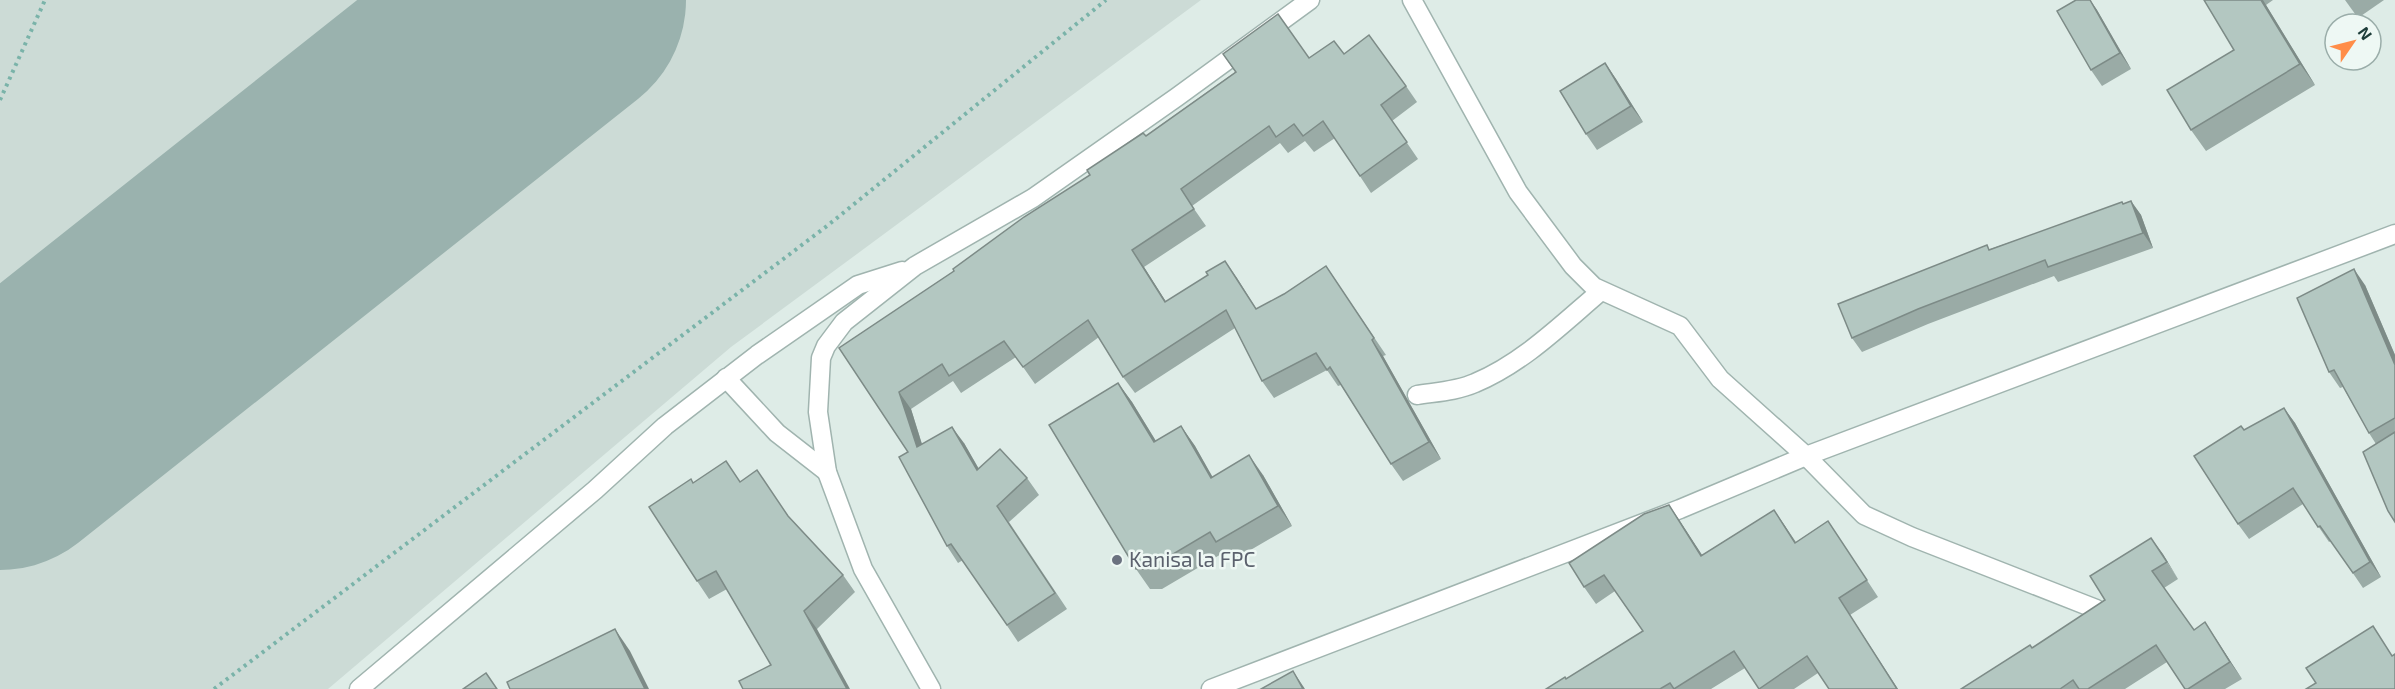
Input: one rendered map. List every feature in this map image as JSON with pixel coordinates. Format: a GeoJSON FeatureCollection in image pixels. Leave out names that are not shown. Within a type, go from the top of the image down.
{"type":"FeatureCollection","features":[{"type":"Feature","properties":{"kind":"street"},"geometry":{"type":"LineString","coordinates":[[931,689],[863,569],[827,472],[819,411],[821,358],[826,346],[844,322],[915,266],[1033,198],[1177,98],[1310,0]]}},
{"type":"Feature","properties":{"kind":"street"},"geometry":{"type":"LineString","coordinates":[[1412,0],[1518,192],[1573,266],[1594,287],[1680,326],[1720,379],[1806,456],[1864,515],[1912,537],[2096,609]]}},
{"type":"Feature","properties":{"kind":"street"},"geometry":{"type":"LineString","coordinates":[[1211,689],[1669,513],[1806,456],[2395,234]]}},
{"type":"Feature","properties":{"kind":"street"},"geometry":{"type":"LineString","coordinates":[[358,689],[586,498],[666,426],[726,378],[825,306],[858,285],[915,266]]}},
{"type":"Feature","properties":{"kind":"street"},"geometry":{"type":"LineString","coordinates":[[1417,395],[1464,387],[1504,368],[1526,353],[1601,291]]}},
{"type":"Feature","properties":{"kind":"street"},"geometry":{"type":"LineString","coordinates":[[726,378],[777,432],[827,472]]}},
{"type":"Feature","properties":{"kind":"path"},"geometry":{"type":"LineString","coordinates":[[0,100],[45,0]]}},
{"type":"Feature","properties":{"kind":"path"},"geometry":{"type":"LineString","coordinates":[[214,689],[827,226],[1106,0]]}},
{"type":"Feature","properties":{"kind":"shaded area"},"geometry":{"type":"Polygon","coordinates":[[[0,0],[1201,0],[731,347],[328,689],[0,689],[0,0]]]}},
{"type":"Feature","properties":{"kind":"building"},"geometry":{"type":"Polygon","coordinates":[[[2076,0],[2090,0],[2120,53],[2091,70],[2057,11],[2076,0]]]}},
{"type":"Feature","properties":{"kind":"building"},"geometry":{"type":"Polygon","coordinates":[[[2204,0],[2261,0],[2300,64],[2191,130],[2167,90],[2234,50],[2204,0]]]}},
{"type":"Feature","properties":{"kind":"building"},"geometry":{"type":"Polygon","coordinates":[[[1278,14],[1309,58],[1334,41],[1344,54],[1369,35],[1406,86],[1381,105],[1407,142],[1360,176],[1323,121],[1303,136],[1294,124],[1276,137],[1269,126],[1181,189],[1194,209],[1132,250],[1165,302],[1208,275],[1206,272],[1225,261],[1256,309],[1284,294],[1326,266],[1374,338],[1372,340],[1429,442],[1391,464],[1330,367],[1327,370],[1316,353],[1262,381],[1226,310],[1123,377],[1088,320],[1023,367],[1004,341],[949,376],[942,364],[899,392],[917,447],[952,427],[977,470],[1000,449],[1027,478],[997,506],[1055,593],[1007,625],[951,544],[947,546],[899,457],[908,452],[839,348],[954,271],[953,269],[1024,217],[1090,175],[1087,170],[1143,133],[1146,136],[1236,72],[1223,54],[1278,14]]]}},
{"type":"Feature","properties":{"kind":"building"},"geometry":{"type":"Polygon","coordinates":[[[1605,63],[1631,106],[1586,134],[1560,91],[1605,63]]]}},
{"type":"Feature","properties":{"kind":"building"},"geometry":{"type":"Polygon","coordinates":[[[2131,201],[2143,233],[2048,267],[2045,260],[1918,309],[1852,338],[1838,304],[1987,245],[1989,250],[2122,202],[2123,204],[2131,201]]]}},
{"type":"Feature","properties":{"kind":"building"},"geometry":{"type":"Polygon","coordinates":[[[2354,269],[2395,365],[2395,418],[2369,433],[2334,370],[2329,372],[2297,298],[2354,269]]]}},
{"type":"Feature","properties":{"kind":"building"},"geometry":{"type":"Polygon","coordinates":[[[1118,383],[1154,442],[1181,426],[1211,478],[1249,455],[1278,506],[1216,542],[1210,532],[1148,569],[1136,569],[1049,425],[1118,383]]]}},
{"type":"Feature","properties":{"kind":"building"},"geometry":{"type":"Polygon","coordinates":[[[2284,408],[2370,562],[2353,573],[2320,526],[2318,527],[2293,488],[2238,524],[2194,456],[2241,426],[2244,430],[2284,408]]]}},
{"type":"Feature","properties":{"kind":"building"},"geometry":{"type":"Polygon","coordinates":[[[2395,432],[2395,522],[2363,452],[2395,432]]]}},
{"type":"Feature","properties":{"kind":"building"},"geometry":{"type":"Polygon","coordinates":[[[726,461],[740,482],[757,470],[788,516],[843,575],[804,611],[847,689],[743,689],[739,681],[771,665],[716,571],[697,581],[649,507],[691,479],[693,483],[726,461]]]}},
{"type":"Feature","properties":{"kind":"building"},"geometry":{"type":"Polygon","coordinates":[[[1669,505],[1701,556],[1774,510],[1795,543],[1828,521],[1867,580],[1839,598],[1897,689],[1829,689],[1807,656],[1759,689],[1734,651],[1674,689],[1670,683],[1660,689],[1546,689],[1643,631],[1604,575],[1584,587],[1569,563],[1644,514],[1669,505]]]}},
{"type":"Feature","properties":{"kind":"building"},"geometry":{"type":"Polygon","coordinates":[[[2151,538],[2167,562],[2152,571],[2194,630],[2205,622],[2230,662],[2185,689],[2156,645],[2088,689],[2079,689],[2073,680],[2060,689],[1961,689],[2030,645],[2032,648],[2105,600],[2090,576],[2151,538]]]}},
{"type":"Feature","properties":{"kind":"building"},"geometry":{"type":"Polygon","coordinates":[[[2373,626],[2392,656],[2395,654],[2395,689],[2306,689],[2316,683],[2306,668],[2373,626]]]}},
{"type":"Feature","properties":{"kind":"building"},"geometry":{"type":"Polygon","coordinates":[[[615,629],[645,689],[510,689],[507,682],[615,629]]]}},
{"type":"Feature","properties":{"kind":"building"},"geometry":{"type":"Polygon","coordinates":[[[1293,671],[1303,689],[1261,689],[1293,671]]]}},
{"type":"Feature","properties":{"kind":"building"},"geometry":{"type":"Polygon","coordinates":[[[486,673],[497,689],[463,689],[486,673]]]}},
{"type":"Feature","properties":{"kind":"runway"},"geometry":{"type":"LineString","coordinates":[[0,444],[560,0]]}},
{"type":"Feature","properties":{"kind":"place","name":"Kanisa la FPC"},"geometry":{"type":"Point","coordinates":[1117,560]}}]}
